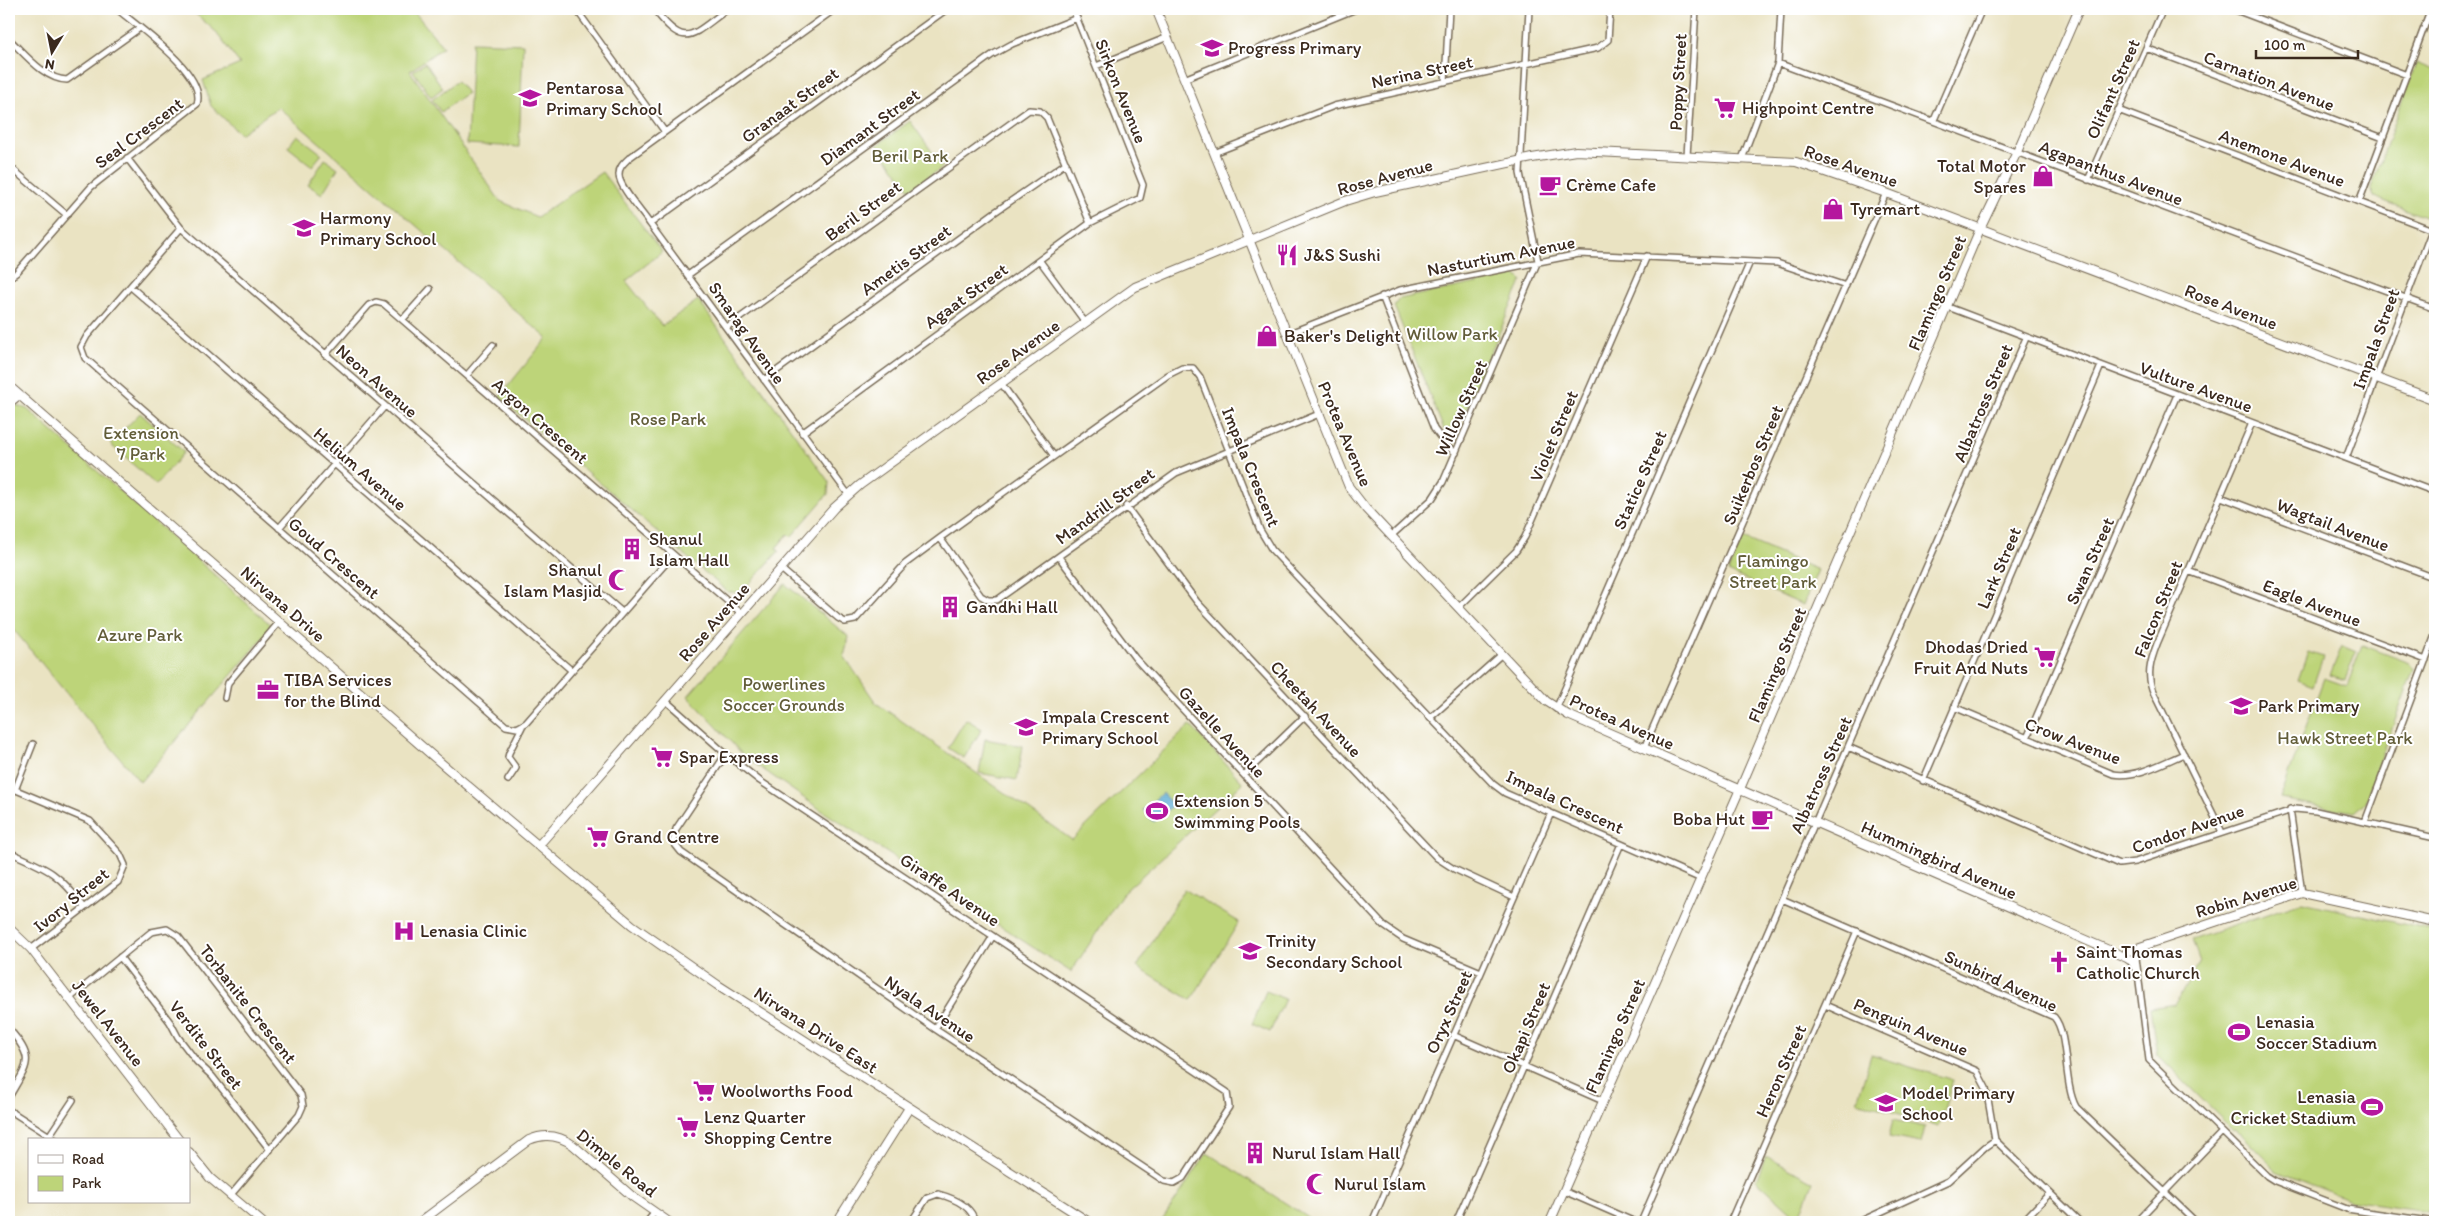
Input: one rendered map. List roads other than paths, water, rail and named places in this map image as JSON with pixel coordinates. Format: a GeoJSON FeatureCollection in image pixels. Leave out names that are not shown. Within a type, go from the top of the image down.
{"type":"FeatureCollection","features":[{"type":"Feature","properties":{"kind":"street","name":"Seal Crescent"},"geometry":{"type":"LineString","coordinates":[[9,278],[16,273],[91,187],[186,115],[195,107],[199,100],[195,84],[180,64],[117,9]]}},
{"type":"Feature","properties":{"kind":"street"},"geometry":{"type":"LineString","coordinates":[[576,9],[665,132],[835,9]]}},
{"type":"Feature","properties":{"kind":"street"},"geometry":{"type":"LineString","coordinates":[[654,9],[672,30],[684,36],[691,34],[728,9]]}},
{"type":"Feature","properties":{"kind":"street","name":"Granaat Street"},"geometry":{"type":"LineString","coordinates":[[650,224],[947,9]]}},
{"type":"Feature","properties":{"kind":"street","name":"Sirkon Avenue"},"geometry":{"type":"LineString","coordinates":[[1073,9],[1143,184]]}},
{"type":"Feature","properties":{"kind":"street","name":"Protea Avenue"},"geometry":{"type":"LineString","coordinates":[[1156,9],[1349,487],[1391,536],[1458,608],[1556,709],[1740,789]]}},
{"type":"Feature","properties":{"kind":"street"},"geometry":{"type":"LineString","coordinates":[[1184,79],[1356,9]]}},
{"type":"Feature","properties":{"kind":"street"},"geometry":{"type":"LineString","coordinates":[[1445,82],[1449,9]]}},
{"type":"Feature","properties":{"kind":"street"},"geometry":{"type":"LineString","coordinates":[[1530,9],[1520,173],[1538,260]]}},
{"type":"Feature","properties":{"kind":"street","name":"Nerina Street"},"geometry":{"type":"LineString","coordinates":[[1214,153],[1334,106],[1603,46],[1609,37],[1610,9]]}},
{"type":"Feature","properties":{"kind":"street","name":"Poppy Street"},"geometry":{"type":"LineString","coordinates":[[1688,156],[1696,9]]}},
{"type":"Feature","properties":{"kind":"street"},"geometry":{"type":"LineString","coordinates":[[1742,159],[1778,63],[1781,9]]}},
{"type":"Feature","properties":{"kind":"street"},"geometry":{"type":"LineString","coordinates":[[1934,120],[1982,9]]}},
{"type":"Feature","properties":{"kind":"street","name":"Flamingo Street"},"geometry":{"type":"LineString","coordinates":[[1550,1222],[1699,878],[1740,789],[1948,308],[1980,229],[2017,152],[2079,9]]}},
{"type":"Feature","properties":{"kind":"street","name":"Olifant Street"},"geometry":{"type":"LineString","coordinates":[[2088,180],[2163,9]]}},
{"type":"Feature","properties":{"kind":"street"},"geometry":{"type":"LineString","coordinates":[[2233,9],[2407,75]]}},
{"type":"Feature","properties":{"kind":"street"},"geometry":{"type":"LineString","coordinates":[[2359,202],[2431,9]]}},
{"type":"Feature","properties":{"kind":"street","name":"Diamant Street"},"geometry":{"type":"LineString","coordinates":[[688,275],[992,55],[1012,44],[1077,18]]}},
{"type":"Feature","properties":{"kind":"street"},"geometry":{"type":"LineString","coordinates":[[9,39],[48,74],[59,80],[67,80],[140,28]]}},
{"type":"Feature","properties":{"kind":"street"},"geometry":{"type":"LineString","coordinates":[[1096,66],[1168,37]]}},
{"type":"Feature","properties":{"kind":"street","name":"Carnation Avenue"},"geometry":{"type":"LineString","coordinates":[[2146,48],[2383,138]]}},
{"type":"Feature","properties":{"kind":"street","name":"Agapanthus Avenue"},"geometry":{"type":"LineString","coordinates":[[1778,63],[2435,309]]}},
{"type":"Feature","properties":{"kind":"street","name":"Beril Street"},"geometry":{"type":"LineString","coordinates":[[727,327],[1025,112],[1032,109],[1045,115],[1090,223]]}},
{"type":"Feature","properties":{"kind":"street","name":"Anemone Avenue"},"geometry":{"type":"LineString","coordinates":[[2118,110],[2434,231]]}},
{"type":"Feature","properties":{"kind":"street","name":"Smarag Avenue"},"geometry":{"type":"LineString","coordinates":[[665,132],[622,165],[618,175],[623,186],[848,494]]}},
{"type":"Feature","properties":{"kind":"street","name":"Rose Avenue"},"geometry":{"type":"LineString","coordinates":[[538,846],[780,568],[848,494],[1085,322],[1141,284],[1374,192],[1576,151],[1807,164],[2435,400]]}},
{"type":"Feature","properties":{"kind":"street","name":"Neon Avenue"},"geometry":{"type":"LineString","coordinates":[[127,158],[181,228],[622,612]]}},
{"type":"Feature","properties":{"kind":"street","name":"Ametis Street"},"geometry":{"type":"LineString","coordinates":[[764,380],[970,230],[1066,163]]}},
{"type":"Feature","properties":{"kind":"street"},"geometry":{"type":"LineString","coordinates":[[9,166],[66,215]]}},
{"type":"Feature","properties":{"kind":"street","name":"Agaat Street"},"geometry":{"type":"LineString","coordinates":[[802,433],[1090,223],[1138,200],[1142,193],[1143,184]]}},
{"type":"Feature","properties":{"kind":"street","name":"Suikerbos Street"},"geometry":{"type":"LineString","coordinates":[[1644,748],[1886,193]]}},
{"type":"Feature","properties":{"kind":"street","name":"Goud Crescent"},"geometry":{"type":"LineString","coordinates":[[181,228],[86,336],[81,347],[82,354],[506,726],[511,728],[522,726]]}},
{"type":"Feature","properties":{"kind":"street","name":"Impala Street"},"geometry":{"type":"LineString","coordinates":[[2346,458],[2406,298],[2434,231]]}},
{"type":"Feature","properties":{"kind":"street","name":"Nasturtium Avenue"},"geometry":{"type":"LineString","coordinates":[[1287,334],[1382,296],[1405,289],[1538,260],[1587,254],[1784,264],[1846,286]]}},
{"type":"Feature","properties":{"kind":"street","name":"Violet Street"},"geometry":{"type":"LineString","coordinates":[[1458,608],[1516,551],[1525,537],[1647,256]]}},
{"type":"Feature","properties":{"kind":"street","name":"Willow Street"},"geometry":{"type":"LineString","coordinates":[[1391,536],[1432,499],[1443,482],[1538,260]]}},
{"type":"Feature","properties":{"kind":"street"},"geometry":{"type":"LineString","coordinates":[[1040,261],[1085,322]]}},
{"type":"Feature","properties":{"kind":"street","name":"Statice Street"},"geometry":{"type":"LineString","coordinates":[[1556,709],[1750,262]]}},
{"type":"Feature","properties":{"kind":"street","name":"Helium Avenue"},"geometry":{"type":"LineString","coordinates":[[131,287],[571,670]]}},
{"type":"Feature","properties":{"kind":"street"},"geometry":{"type":"LineString","coordinates":[[403,319],[430,289]]}},
{"type":"Feature","properties":{"kind":"street"},"geometry":{"type":"LineString","coordinates":[[1382,296],[1434,429],[1447,446],[1456,453]]}},
{"type":"Feature","properties":{"kind":"street","name":"Argon Crescent"},"geometry":{"type":"LineString","coordinates":[[325,355],[372,303],[384,304],[741,613]]}},
{"type":"Feature","properties":{"kind":"street","name":"Vulture Avenue"},"geometry":{"type":"LineString","coordinates":[[1948,308],[2435,492]]}},
{"type":"Feature","properties":{"kind":"street","name":"Albatross Street"},"geometry":{"type":"LineString","coordinates":[[1641,1222],[2026,338]]}},
{"type":"Feature","properties":{"kind":"street"},"geometry":{"type":"LineString","coordinates":[[466,375],[493,345]]}},
{"type":"Feature","properties":{"kind":"street","name":"Lark Street"},"geometry":{"type":"LineString","coordinates":[[1923,780],[2101,366]]}},
{"type":"Feature","properties":{"kind":"street","name":"Impala Crescent"},"geometry":{"type":"LineString","coordinates":[[780,568],[838,618],[851,621],[858,617],[905,564],[940,538],[1168,375],[1186,367],[1193,368],[1198,373],[1260,530],[1272,550],[1498,789],[1699,878]]}},
{"type":"Feature","properties":{"kind":"street"},"geometry":{"type":"LineString","coordinates":[[1001,383],[1054,456]]}},
{"type":"Feature","properties":{"kind":"street","name":"Nirvana Drive"},"geometry":{"type":"LineString","coordinates":[[9,386],[538,846]]}},
{"type":"Feature","properties":{"kind":"street"},"geometry":{"type":"LineString","coordinates":[[9,403],[19,395]]}},
{"type":"Feature","properties":{"kind":"street","name":"Swan Street"},"geometry":{"type":"LineString","coordinates":[[2027,738],[2177,395]]}},
{"type":"Feature","properties":{"kind":"street"},"geometry":{"type":"LineString","coordinates":[[279,528],[385,406]]}},
{"type":"Feature","properties":{"kind":"street","name":"Mandrill Street"},"geometry":{"type":"LineString","coordinates":[[940,538],[976,590],[988,600],[1002,597],[1126,506],[1176,473],[1319,414]]}},
{"type":"Feature","properties":{"kind":"street","name":"Falcon Street"},"geometry":{"type":"LineString","coordinates":[[2222,832],[2154,694],[2149,676],[2151,659],[2252,423]]}},
{"type":"Feature","properties":{"kind":"street","name":"Wagtail Avenue"},"geometry":{"type":"LineString","coordinates":[[2221,497],[2435,578]]}},
{"type":"Feature","properties":{"kind":"street","name":"Cheetah Avenue"},"geometry":{"type":"LineString","coordinates":[[1126,506],[1197,602],[1438,858],[1454,869],[1514,897]]}},
{"type":"Feature","properties":{"kind":"street"},"geometry":{"type":"LineString","coordinates":[[508,780],[516,768],[508,753],[522,726],[673,555]]}},
{"type":"Feature","properties":{"kind":"street","name":"Gazelle Avenue"},"geometry":{"type":"LineString","coordinates":[[1058,557],[1135,658],[1393,933],[1481,972]]}},
{"type":"Feature","properties":{"kind":"street","name":"Eagle Avenue"},"geometry":{"type":"LineString","coordinates":[[2188,571],[2426,660]]}},
{"type":"Feature","properties":{"kind":"street"},"geometry":{"type":"LineString","coordinates":[[226,698],[228,683],[280,621]]}},
{"type":"Feature","properties":{"kind":"street"},"geometry":{"type":"LineString","coordinates":[[2365,822],[2435,635]]}},
{"type":"Feature","properties":{"kind":"street"},"geometry":{"type":"LineString","coordinates":[[1430,718],[1502,654]]}},
{"type":"Feature","properties":{"kind":"street","name":"Giraffe Avenue"},"geometry":{"type":"LineString","coordinates":[[666,700],[726,754],[766,785],[1227,1092]]}},
{"type":"Feature","properties":{"kind":"street","name":"Crow Avenue"},"geometry":{"type":"LineString","coordinates":[[1954,707],[2105,772],[2119,775],[2142,772],[2184,754]]}},
{"type":"Feature","properties":{"kind":"street"},"geometry":{"type":"LineString","coordinates":[[1244,775],[1305,716]]}},
{"type":"Feature","properties":{"kind":"street"},"geometry":{"type":"LineString","coordinates":[[15,790],[33,744]]}},
{"type":"Feature","properties":{"kind":"street","name":"Condor Avenue"},"geometry":{"type":"LineString","coordinates":[[1848,747],[2114,863],[2135,862],[2290,810],[2310,810],[2435,838]]}},
{"type":"Feature","properties":{"kind":"street","name":"Nyala Avenue"},"geometry":{"type":"LineString","coordinates":[[726,754],[676,829],[674,842],[676,847],[780,923],[935,1029],[1170,1183],[1183,1178],[1208,1143],[1228,1107],[1227,1092]]}},
{"type":"Feature","properties":{"kind":"street","name":"Ivory Street"},"geometry":{"type":"LineString","coordinates":[[9,787],[90,821],[124,860],[124,871],[118,882],[31,949]]}},
{"type":"Feature","properties":{"kind":"street","name":"Hummingbird Avenue"},"geometry":{"type":"LineString","coordinates":[[1740,789],[2104,948],[2131,955]]}},
{"type":"Feature","properties":{"kind":"street"},"geometry":{"type":"LineString","coordinates":[[2290,810],[2302,893]]}},
{"type":"Feature","properties":{"kind":"street","name":"Oryx Street"},"geometry":{"type":"LineString","coordinates":[[1372,1222],[1551,813]]}},
{"type":"Feature","properties":{"kind":"street","name":"Okapi Street"},"geometry":{"type":"LineString","coordinates":[[1456,1222],[1621,844]]}},
{"type":"Feature","properties":{"kind":"street","name":"Nirvana Drive East"},"geometry":{"type":"LineString","coordinates":[[538,846],[632,925],[666,950],[1089,1222]]}},
{"type":"Feature","properties":{"kind":"street"},"geometry":{"type":"LineString","coordinates":[[9,852],[55,874],[69,887],[84,907]]}},
{"type":"Feature","properties":{"kind":"street","name":"Robin Avenue"},"geometry":{"type":"LineString","coordinates":[[2131,955],[2155,942],[2302,893],[2435,922]]}},
{"type":"Feature","properties":{"kind":"street","name":"Sunbird Avenue"},"geometry":{"type":"LineString","coordinates":[[1782,898],[2054,1017],[2061,1034],[2070,1092],[2076,1107],[2196,1222]]}},
{"type":"Feature","properties":{"kind":"street","name":"Jewel Avenue"},"geometry":{"type":"LineString","coordinates":[[9,928],[31,949],[177,1138]]}},
{"type":"Feature","properties":{"kind":"street","name":"Torbanite Crescent"},"geometry":{"type":"LineString","coordinates":[[70,998],[155,930],[167,929],[173,932],[301,1095],[303,1106],[299,1115],[230,1196]]}},
{"type":"Feature","properties":{"kind":"street","name":"Heron Street"},"geometry":{"type":"LineString","coordinates":[[1730,1222],[1857,931]]}},
{"type":"Feature","properties":{"kind":"street"},"geometry":{"type":"LineString","coordinates":[[935,1029],[994,936]]}},
{"type":"Feature","properties":{"kind":"street"},"geometry":{"type":"LineString","coordinates":[[2131,955],[2137,974],[2149,1060],[2275,1181],[2347,1209],[2435,1222]]}},
{"type":"Feature","properties":{"kind":"street","name":"Verdite Street"},"geometry":{"type":"LineString","coordinates":[[120,957],[170,1022],[196,1062],[212,1076],[270,1150]]}},
{"type":"Feature","properties":{"kind":"street","name":"Penguin Avenue"},"geometry":{"type":"LineString","coordinates":[[1825,1005],[1977,1071],[1986,1088],[1996,1140]]}},
{"type":"Feature","properties":{"kind":"street"},"geometry":{"type":"LineString","coordinates":[[9,1029],[26,1052],[27,1061],[9,1097]]}},
{"type":"Feature","properties":{"kind":"street"},"geometry":{"type":"LineString","coordinates":[[1453,1035],[1603,1101]]}},
{"type":"Feature","properties":{"kind":"street"},"geometry":{"type":"LineString","coordinates":[[49,1136],[73,1100]]}},
{"type":"Feature","properties":{"kind":"street"},"geometry":{"type":"LineString","coordinates":[[837,1222],[909,1108]]}},
{"type":"Feature","properties":{"kind":"street"},"geometry":{"type":"LineString","coordinates":[[9,1110],[52,1138]]}},
{"type":"Feature","properties":{"kind":"street"},"geometry":{"type":"LineString","coordinates":[[2136,1222],[2222,1132]]}},
{"type":"Feature","properties":{"kind":"street","name":"Dimple Road"},"geometry":{"type":"LineString","coordinates":[[420,1222],[529,1140],[548,1136],[563,1139],[573,1145],[669,1222]]}},
{"type":"Feature","properties":{"kind":"street"},"geometry":{"type":"LineString","coordinates":[[1859,1222],[1948,1181],[1985,1147],[1996,1140],[2049,1194],[2080,1222]]}},
{"type":"Feature","properties":{"kind":"street"},"geometry":{"type":"LineString","coordinates":[[190,1153],[210,1178],[262,1222]]}},
{"type":"Feature","properties":{"kind":"street"},"geometry":{"type":"LineString","coordinates":[[1564,1191],[1635,1222]]}},
{"type":"Feature","properties":{"kind":"street"},"geometry":{"type":"LineString","coordinates":[[911,1222],[927,1198],[938,1194],[965,1207],[971,1212],[975,1222]]}},
{"type":"Feature","properties":{"kind":"street"},"geometry":{"type":"LineString","coordinates":[[2022,1222],[2049,1194]]}},
{"type":"Feature","properties":{"kind":"street"},"geometry":{"type":"LineString","coordinates":[[647,1222],[655,1212]]}},
{"type":"Feature","properties":{"kind":"street"},"geometry":{"type":"LineString","coordinates":[[2385,1222],[2386,1215]]}},
{"type":"Feature","properties":{"kind":"water"},"geometry":{"type":"Polygon","coordinates":[[[1162,793],[1173,805],[1154,822],[1143,810],[1162,793]]]}},
{"type":"Feature","properties":{"kind":"place","name":"Progress Primary"},"geometry":{"type":"Point","coordinates":[1212,48]}},
{"type":"Feature","properties":{"kind":"place","name":"Pentarosa Primary School"},"geometry":{"type":"Point","coordinates":[530,98]}},
{"type":"Feature","properties":{"kind":"place","name":"Highpoint Centre"},"geometry":{"type":"Point","coordinates":[1725,108]}},
{"type":"Feature","properties":{"kind":"place","name":"Total Motor Spares"},"geometry":{"type":"Point","coordinates":[2043,176]}},
{"type":"Feature","properties":{"kind":"place","name":"Crème Cafe"},"geometry":{"type":"Point","coordinates":[1550,185]}},
{"type":"Feature","properties":{"kind":"place","name":"Tyremart"},"geometry":{"type":"Point","coordinates":[1833,209]}},
{"type":"Feature","properties":{"kind":"place","name":"Harmony Primary School"},"geometry":{"type":"Point","coordinates":[304,228]}},
{"type":"Feature","properties":{"kind":"place","name":"J&S Sushi"},"geometry":{"type":"Point","coordinates":[1287,255]}},
{"type":"Feature","properties":{"kind":"place","name":"Baker's Delight"},"geometry":{"type":"Point","coordinates":[1267,336]}},
{"type":"Feature","properties":{"kind":"place","name":"Shanul Islam Hall"},"geometry":{"type":"Point","coordinates":[632,549]}},
{"type":"Feature","properties":{"kind":"place","name":"Shanul Islam Masjid"},"geometry":{"type":"Point","coordinates":[619,580]}},
{"type":"Feature","properties":{"kind":"place","name":"Gandhi Hall"},"geometry":{"type":"Point","coordinates":[950,607]}},
{"type":"Feature","properties":{"kind":"place","name":"Dhodas Dried Fruit And Nuts"},"geometry":{"type":"Point","coordinates":[2045,657]}},
{"type":"Feature","properties":{"kind":"place","name":"TIBA Services for the Blind"},"geometry":{"type":"Point","coordinates":[268,690]}},
{"type":"Feature","properties":{"kind":"place","name":"Park Primary"},"geometry":{"type":"Point","coordinates":[2241,706]}},
{"type":"Feature","properties":{"kind":"place","name":"Impala Crescent Primary School"},"geometry":{"type":"Point","coordinates":[1026,727]}},
{"type":"Feature","properties":{"kind":"place","name":"Spar Express"},"geometry":{"type":"Point","coordinates":[662,757]}},
{"type":"Feature","properties":{"kind":"place","name":"Extension 5 Swimming Pools"},"geometry":{"type":"Point","coordinates":[1157,811]}},
{"type":"Feature","properties":{"kind":"place","name":"Boba Hut"},"geometry":{"type":"Point","coordinates":[1762,819]}},
{"type":"Feature","properties":{"kind":"place","name":"Grand Centre"},"geometry":{"type":"Point","coordinates":[598,837]}},
{"type":"Feature","properties":{"kind":"place","name":"Lenasia Clinic"},"geometry":{"type":"Point","coordinates":[404,931]}},
{"type":"Feature","properties":{"kind":"place","name":"Trinity Secondary School"},"geometry":{"type":"Point","coordinates":[1250,951]}},
{"type":"Feature","properties":{"kind":"place","name":"Saint Thomas Catholic Church"},"geometry":{"type":"Point","coordinates":[2059,962]}},
{"type":"Feature","properties":{"kind":"place","name":"Lenasia Soccer Stadium"},"geometry":{"type":"Point","coordinates":[2239,1032]}},
{"type":"Feature","properties":{"kind":"place","name":"Woolworths Food"},"geometry":{"type":"Point","coordinates":[704,1091]}},
{"type":"Feature","properties":{"kind":"place","name":"Model Primary School"},"geometry":{"type":"Point","coordinates":[1886,1103]}},
{"type":"Feature","properties":{"kind":"place","name":"Lenasia Cricket Stadium"},"geometry":{"type":"Point","coordinates":[2372,1107]}},
{"type":"Feature","properties":{"kind":"place","name":"Lenz Quarter Shopping Centre"},"geometry":{"type":"Point","coordinates":[688,1127]}},
{"type":"Feature","properties":{"kind":"place","name":"Nurul Islam Hall"},"geometry":{"type":"Point","coordinates":[1255,1153]}},
{"type":"Feature","properties":{"kind":"place","name":"Nurul Islam"},"geometry":{"type":"Point","coordinates":[1317,1184]}},
{"type":"Feature","properties":{"kind":"park label","name":"Beril Park"},"geometry":{"type":"Point","coordinates":[910,156]}},
{"type":"Feature","properties":{"kind":"park label","name":"Willow Park"},"geometry":{"type":"Point","coordinates":[1452,334]}},
{"type":"Feature","properties":{"kind":"park label","name":"Rose Park"},"geometry":{"type":"Point","coordinates":[668,419]}},
{"type":"Feature","properties":{"kind":"park label","name":"Extension 7 Park"},"geometry":{"type":"Point","coordinates":[141,443]}},
{"type":"Feature","properties":{"kind":"park label","name":"Flamingo Street Park"},"geometry":{"type":"Point","coordinates":[1773,571]}},
{"type":"Feature","properties":{"kind":"park label","name":"Azure Park"},"geometry":{"type":"Point","coordinates":[140,635]}},
{"type":"Feature","properties":{"kind":"park label","name":"Powerlines Soccer Grounds"},"geometry":{"type":"Point","coordinates":[784,694]}},
{"type":"Feature","properties":{"kind":"park label","name":"Hawk Street Park"},"geometry":{"type":"Point","coordinates":[2345,738]}}]}
